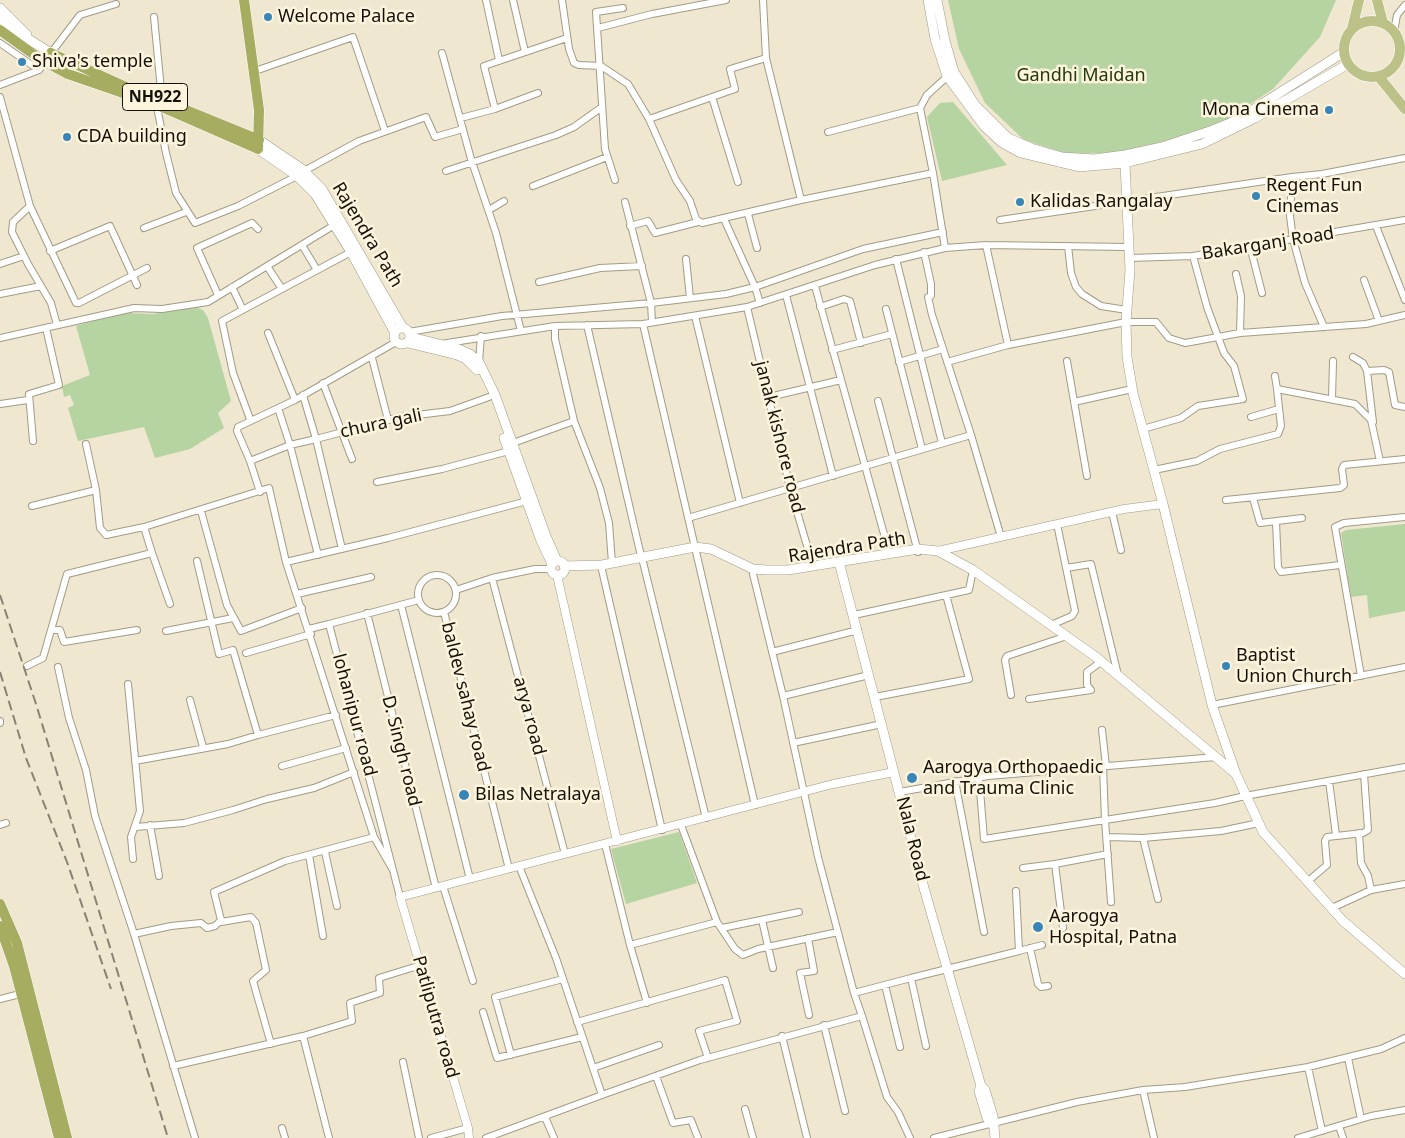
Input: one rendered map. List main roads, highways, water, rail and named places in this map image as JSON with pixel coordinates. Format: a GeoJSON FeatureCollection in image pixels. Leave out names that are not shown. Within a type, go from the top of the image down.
{"type":"FeatureCollection","features":[{"type":"Feature","properties":{"kind":"highway"},"geometry":{"type":"LineString","coordinates":[[238,0],[252,92],[255,143]]}},
{"type":"Feature","properties":{"kind":"highway"},"geometry":{"type":"LineString","coordinates":[[244,0],[259,110],[255,143]]}},
{"type":"Feature","properties":{"kind":"highway","name":"NH922"},"geometry":{"type":"LineString","coordinates":[[0,30],[41,63],[68,74]]}},
{"type":"Feature","properties":{"kind":"highway"},"geometry":{"type":"LineString","coordinates":[[41,63],[51,52]]}},
{"type":"Feature","properties":{"kind":"highway","name":"Rajendra Path"},"geometry":{"type":"LineString","coordinates":[[51,52],[72,64],[255,143]]}},
{"type":"Feature","properties":{"kind":"highway"},"geometry":{"type":"LineString","coordinates":[[68,74],[72,64]]}},
{"type":"Feature","properties":{"kind":"highway","name":"Rajendra Path"},"geometry":{"type":"LineString","coordinates":[[68,74],[157,100]]}},
{"type":"Feature","properties":{"kind":"highway"},"geometry":{"type":"LineString","coordinates":[[0,904],[17,943],[67,1138]]}},
{"type":"Feature","properties":{"kind":"highway"},"geometry":{"type":"LineString","coordinates":[[0,926],[14,966],[59,1138]]}},
{"type":"Feature","properties":{"kind":"main road"},"geometry":{"type":"LineString","coordinates":[[928,0],[935,39],[951,74],[975,105],[1008,138],[1031,148],[1062,156],[1125,159],[1178,152],[1224,135],[1348,64]]}},
{"type":"Feature","properties":{"kind":"main road"},"geometry":{"type":"LineString","coordinates":[[937,0],[951,74]]}},
{"type":"Feature","properties":{"kind":"main road"},"geometry":{"type":"LineString","coordinates":[[1359,0],[1352,29],[1345,39],[1344,52],[1348,64],[1356,73],[1367,77],[1379,77],[1389,72],[1396,64],[1400,53]]}},
{"type":"Feature","properties":{"kind":"main road"},"geometry":{"type":"LineString","coordinates":[[1377,0],[1382,23]]}},
{"type":"Feature","properties":{"kind":"main road"},"geometry":{"type":"LineString","coordinates":[[0,8],[29,37]]}},
{"type":"Feature","properties":{"kind":"main road"},"geometry":{"type":"LineString","coordinates":[[0,18],[14,30],[29,37],[51,52]]}},
{"type":"Feature","properties":{"kind":"main road"},"geometry":{"type":"LineString","coordinates":[[1352,29],[1367,22],[1382,23],[1394,32],[1399,42],[1400,53],[1405,65]]}},
{"type":"Feature","properties":{"kind":"main road"},"geometry":{"type":"LineString","coordinates":[[1125,159],[1199,136],[1235,120],[1344,52]]}},
{"type":"Feature","properties":{"kind":"main road"},"geometry":{"type":"LineString","coordinates":[[1379,77],[1405,109]]}},
{"type":"Feature","properties":{"kind":"main road","name":"Rajendra Path"},"geometry":{"type":"LineString","coordinates":[[255,143],[301,173],[338,223],[404,336]]}},
{"type":"Feature","properties":{"kind":"main road"},"geometry":{"type":"LineString","coordinates":[[1125,159],[1129,258],[1126,322],[1127,357],[1132,389],[1164,504],[1212,705],[1236,774],[1259,823],[1269,839],[1332,908],[1404,972]]}},
{"type":"Feature","properties":{"kind":"main road","name":"Rajendra Path"},"geometry":{"type":"LineString","coordinates":[[338,223],[351,252],[404,336]]}},
{"type":"Feature","properties":{"kind":"main road"},"geometry":{"type":"LineString","coordinates":[[404,336],[466,359],[480,375],[511,447],[558,568]]}},
{"type":"Feature","properties":{"kind":"main road"},"geometry":{"type":"LineString","coordinates":[[437,347],[459,349],[470,354],[479,362],[488,380],[527,501],[558,568]]}},
{"type":"Feature","properties":{"kind":"main road","name":"Rajendra Path"},"geometry":{"type":"LineString","coordinates":[[558,568],[612,563],[711,549],[753,569],[788,572],[813,566],[840,564],[889,552],[920,551]]}},
{"type":"Feature","properties":{"kind":"main road","name":"Rajendra Path"},"geometry":{"type":"LineString","coordinates":[[696,550],[710,554],[753,574],[788,572],[920,551]]}},
{"type":"Feature","properties":{"kind":"main road"},"geometry":{"type":"LineString","coordinates":[[920,551],[938,551],[973,570],[1067,636],[1118,675],[1236,774]]}},
{"type":"Feature","properties":{"kind":"main road","name":"Rajendra Path"},"geometry":{"type":"LineString","coordinates":[[558,568],[602,570],[642,559]]}},
{"type":"Feature","properties":{"kind":"main road","name":"Nala Road"},"geometry":{"type":"LineString","coordinates":[[840,564],[894,772],[981,1086],[979,1091],[987,1118],[992,1124],[995,1138]]}},
{"type":"Feature","properties":{"kind":"railway"},"geometry":{"type":"LineString","coordinates":[[0,595],[36,704],[168,1138]]}},
{"type":"Feature","properties":{"kind":"railway"},"geometry":{"type":"LineString","coordinates":[[0,672],[26,758],[67,862],[111,989]]}},
{"type":"Feature","properties":{"kind":"place","name":"Welcome Palace"},"geometry":{"type":"Point","coordinates":[268,17]}},
{"type":"Feature","properties":{"kind":"place","name":"Shiva's temple"},"geometry":{"type":"Point","coordinates":[22,62]}},
{"type":"Feature","properties":{"kind":"place","name":"Mona Cinema"},"geometry":{"type":"Point","coordinates":[1329,110]}},
{"type":"Feature","properties":{"kind":"place","name":"CDA building"},"geometry":{"type":"Point","coordinates":[67,137]}},
{"type":"Feature","properties":{"kind":"place","name":"Regent Fun Cinemas"},"geometry":{"type":"Point","coordinates":[1256,196]}},
{"type":"Feature","properties":{"kind":"place","name":"Kalidas Rangalay"},"geometry":{"type":"Point","coordinates":[1020,202]}},
{"type":"Feature","properties":{"kind":"place","name":"Baptist Union Church"},"geometry":{"type":"Point","coordinates":[1226,666]}},
{"type":"Feature","properties":{"kind":"place","name":"Aarogya Orthopaedic and Trauma Clinic"},"geometry":{"type":"Point","coordinates":[912,778]}},
{"type":"Feature","properties":{"kind":"place","name":"Bilas Netralaya"},"geometry":{"type":"Point","coordinates":[464,795]}},
{"type":"Feature","properties":{"kind":"place","name":"Aarogya Hospital, Patna"},"geometry":{"type":"Point","coordinates":[1038,927]}},
{"type":"Feature","properties":{"kind":"park label","name":"Gandhi Maidan"},"geometry":{"type":"Point","coordinates":[1081,76]}}]}
